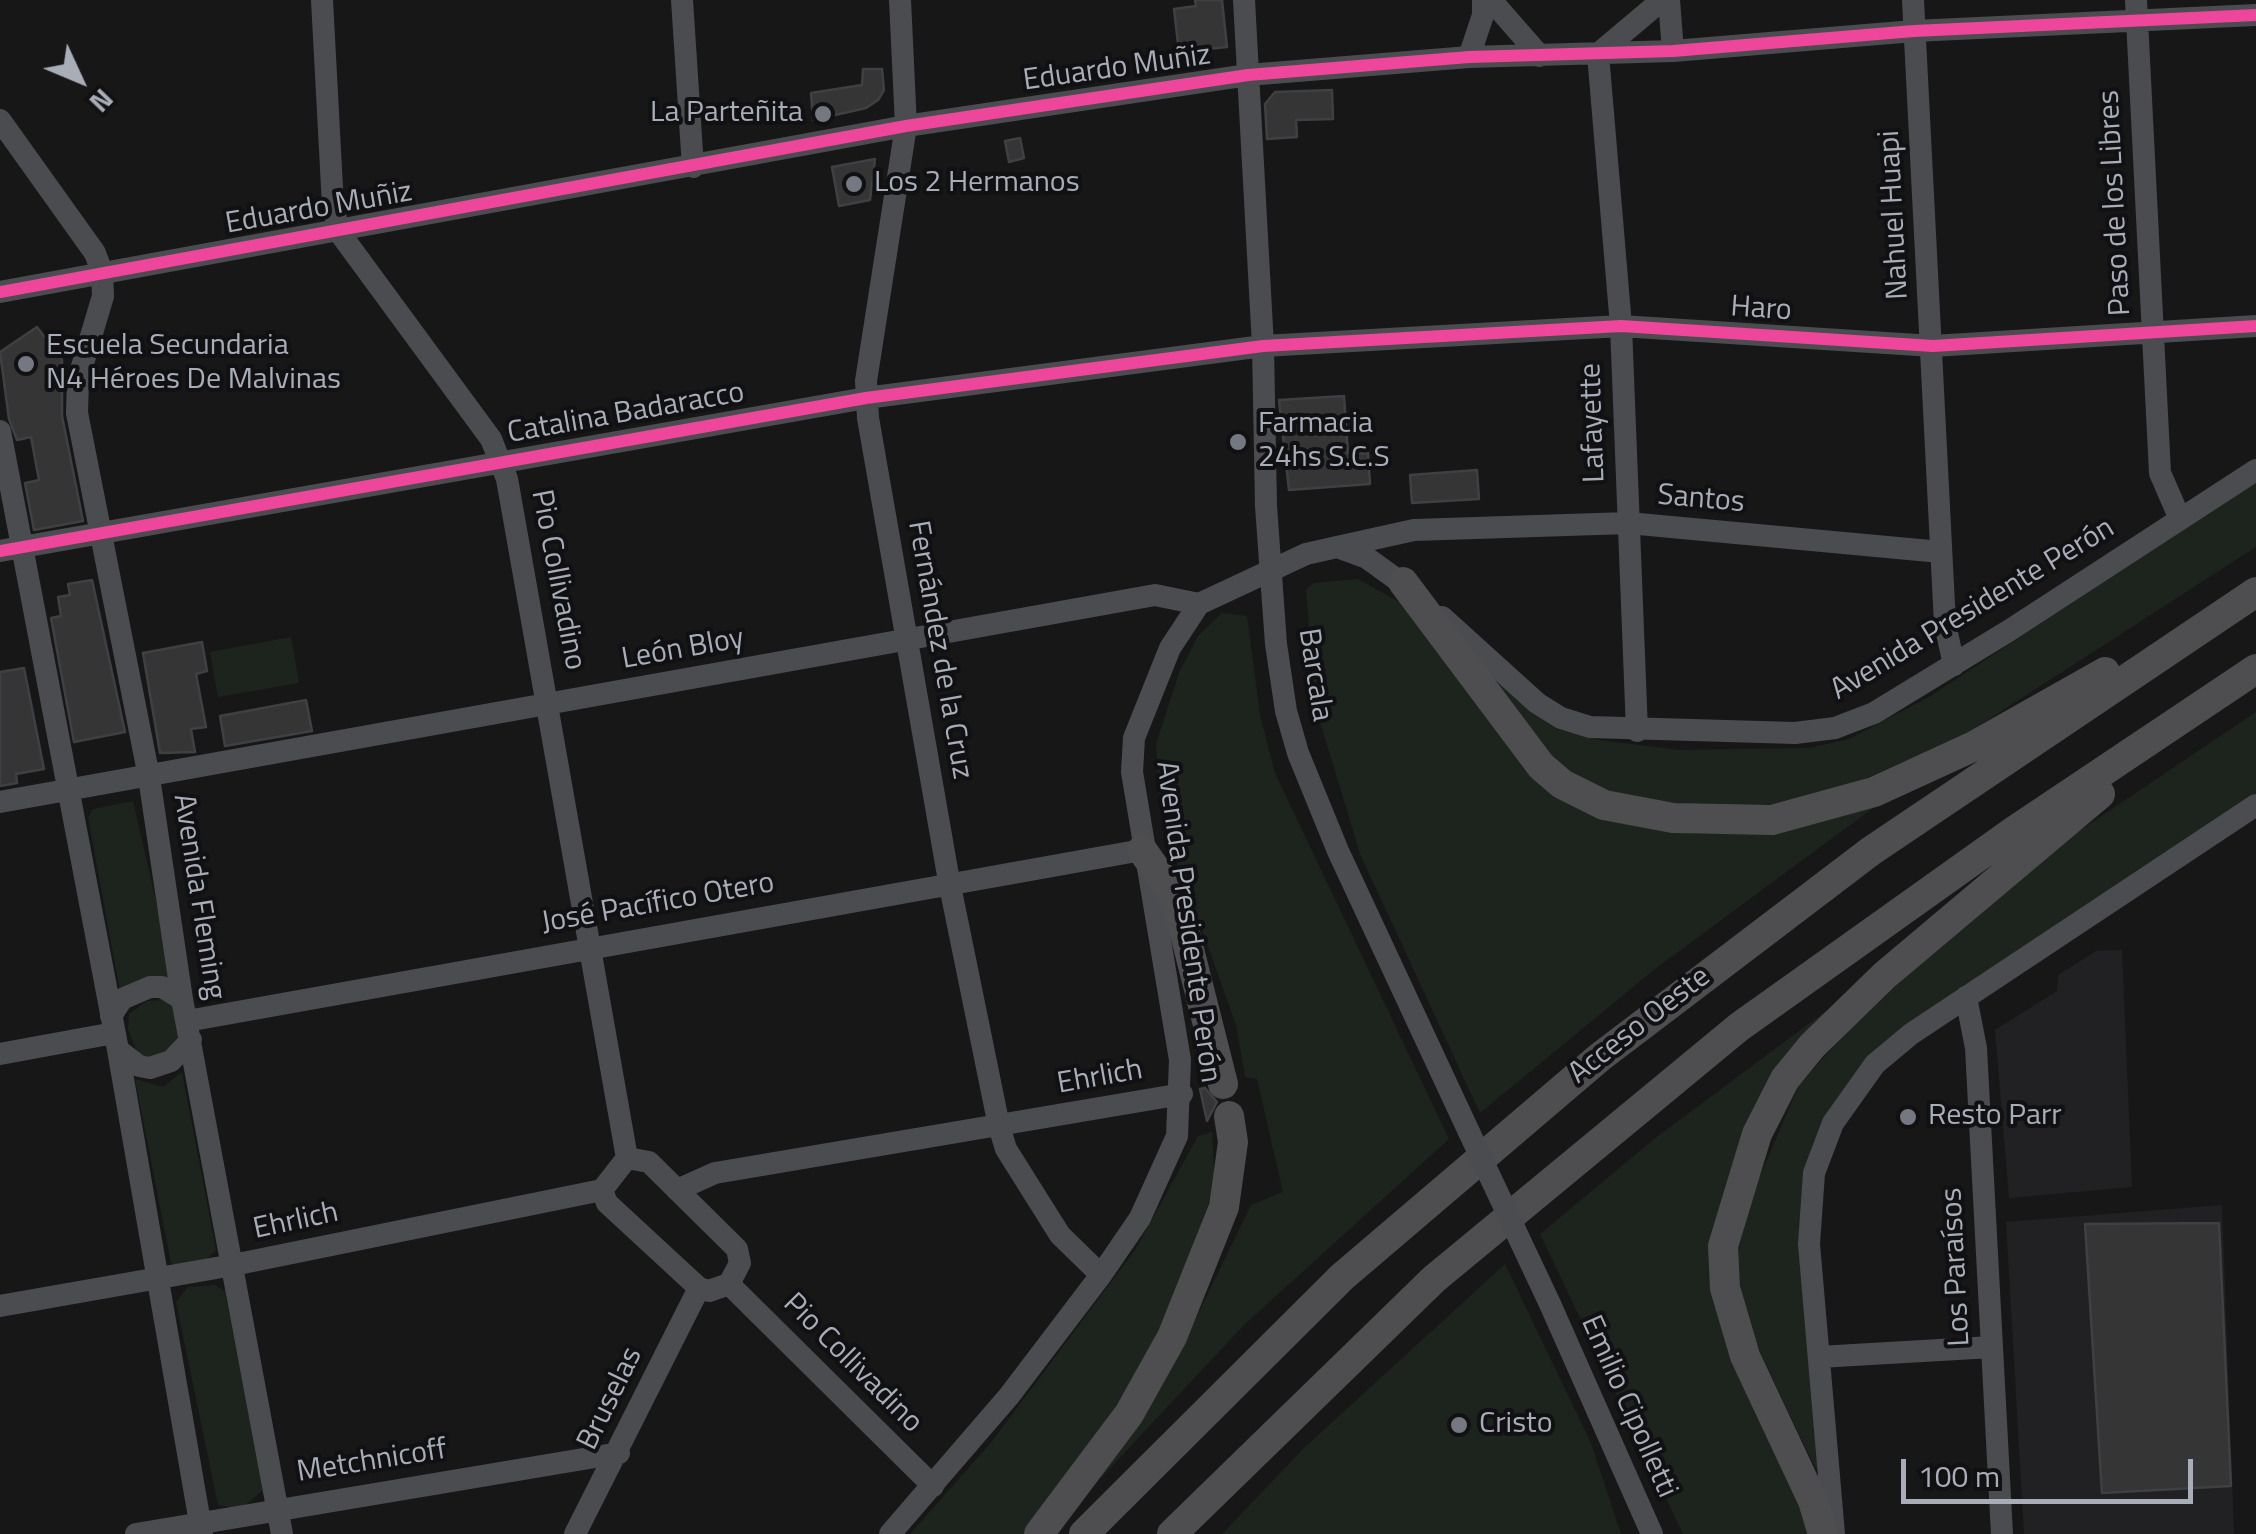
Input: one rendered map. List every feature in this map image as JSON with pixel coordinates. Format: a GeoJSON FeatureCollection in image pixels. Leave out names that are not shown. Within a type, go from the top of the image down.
{"type":"FeatureCollection","features":[{"type":"Feature","properties":{"kind":"highway"},"geometry":{"type":"LineString","coordinates":[[1403,582],[1541,766],[1562,784],[1604,805],[1636,813],[1722,822],[1772,820],[1874,792],[1972,747],[2256,590]]}},
{"type":"Feature","properties":{"kind":"highway","name":"Acceso Oeste"},"geometry":{"type":"LineString","coordinates":[[1084,1534],[1342,1277],[1600,1057],[1871,851],[2256,590]]}},
{"type":"Feature","properties":{"kind":"highway"},"geometry":{"type":"LineString","coordinates":[[1822,1534],[1813,1501],[1744,1356],[1724,1288],[1724,1246],[1730,1217],[1771,1104],[1812,1046],[1885,976],[2250,673]]}},
{"type":"Feature","properties":{"kind":"highway","name":"Acceso Oeste"},"geometry":{"type":"LineString","coordinates":[[1172,1534],[1434,1279],[1724,1039],[2014,830],[2250,673]]}},
{"type":"Feature","properties":{"kind":"highway"},"geometry":{"type":"LineString","coordinates":[[1142,850],[1171,891],[1182,922],[1223,1084]]}},
{"type":"Feature","properties":{"kind":"highway"},"geometry":{"type":"LineString","coordinates":[[1040,1534],[1129,1414],[1172,1337],[1224,1207],[1233,1142],[1228,1116]]}},
{"type":"Feature","properties":{"kind":"street","name":"Pio Collivadino"},"geometry":{"type":"LineString","coordinates":[[322,0],[333,206],[339,232],[491,439],[502,460],[549,703],[627,1158]]}},
{"type":"Feature","properties":{"kind":"street"},"geometry":{"type":"LineString","coordinates":[[682,0],[693,167]]}},
{"type":"Feature","properties":{"kind":"street","name":"Fernández de la Cruz"},"geometry":{"type":"LineString","coordinates":[[900,0],[906,126],[866,398],[949,881],[999,1126],[1006,1149],[1060,1235],[1100,1275]]}},
{"type":"Feature","properties":{"kind":"street","name":"Barcala"},"geometry":{"type":"LineString","coordinates":[[1244,0],[1276,644],[1298,754],[1338,852],[1550,1304]]}},
{"type":"Feature","properties":{"kind":"street"},"geometry":{"type":"LineString","coordinates":[[1469,57],[1483,15],[1483,0]]}},
{"type":"Feature","properties":{"kind":"street"},"geometry":{"type":"LineString","coordinates":[[1491,0],[1540,56]]}},
{"type":"Feature","properties":{"kind":"street"},"geometry":{"type":"LineString","coordinates":[[1666,0],[1673,51]]}},
{"type":"Feature","properties":{"kind":"street"},"geometry":{"type":"LineString","coordinates":[[1598,54],[1666,0]]}},
{"type":"Feature","properties":{"kind":"street","name":"Nahuel Huapi"},"geometry":{"type":"LineString","coordinates":[[1913,0],[1944,624],[1954,665]]}},
{"type":"Feature","properties":{"kind":"street","name":"Eduardo Muñiz"},"geometry":{"type":"LineString","coordinates":[[0,292],[906,126],[1248,75],[1469,57],[1673,51],[2136,11],[2256,15]]}},
{"type":"Feature","properties":{"kind":"street","name":"Paso de los Libres"},"geometry":{"type":"LineString","coordinates":[[2136,11],[2160,473],[2180,519]]}},
{"type":"Feature","properties":{"kind":"street","name":"Lafayette"},"geometry":{"type":"LineString","coordinates":[[1598,54],[1621,326],[1637,731]]}},
{"type":"Feature","properties":{"kind":"street"},"geometry":{"type":"LineString","coordinates":[[0,120],[95,253],[102,272]]}},
{"type":"Feature","properties":{"kind":"street","name":"Avenida Fleming"},"geometry":{"type":"LineString","coordinates":[[102,272],[103,296],[78,380],[78,413],[149,778],[186,1020],[282,1534]]}},
{"type":"Feature","properties":{"kind":"street","name":"Haro"},"geometry":{"type":"LineString","coordinates":[[1263,346],[1621,326],[1933,346],[2256,326]]}},
{"type":"Feature","properties":{"kind":"street","name":"Catalina Badaracco"},"geometry":{"type":"LineString","coordinates":[[0,550],[866,398],[1263,346]]}},
{"type":"Feature","properties":{"kind":"street"},"geometry":{"type":"LineString","coordinates":[[0,430],[115,1033],[201,1528]]}},
{"type":"Feature","properties":{"kind":"street","name":"Avenida Presidente Perón"},"geometry":{"type":"LineString","coordinates":[[1337,546],[1368,558],[1403,582],[1536,703],[1561,718],[1637,731],[1795,734],[1836,728],[1874,713],[2256,470]]}},
{"type":"Feature","properties":{"kind":"street","name":"Santos"},"geometry":{"type":"LineString","coordinates":[[1337,546],[1414,530],[1628,523],[1941,552]]}},
{"type":"Feature","properties":{"kind":"street"},"geometry":{"type":"LineString","coordinates":[[1199,604],[1272,570],[1337,546]]}},
{"type":"Feature","properties":{"kind":"street","name":"León Bloy"},"geometry":{"type":"LineString","coordinates":[[0,802],[1156,595],[1199,604]]}},
{"type":"Feature","properties":{"kind":"street","name":"Avenida Presidente Perón"},"geometry":{"type":"LineString","coordinates":[[890,1534],[1009,1396],[1100,1275],[1163,1175],[1177,1136],[1182,1094],[1180,1060],[1132,772],[1134,738],[1170,648],[1199,604]]}},
{"type":"Feature","properties":{"kind":"street"},"geometry":{"type":"LineString","coordinates":[[1834,1534],[1809,1226],[1814,1172],[1851,1092],[1876,1064],[1966,997],[2256,805]]}},
{"type":"Feature","properties":{"kind":"street","name":"José Pacífico Otero"},"geometry":{"type":"LineString","coordinates":[[186,1020],[949,881],[1142,850]]}},
{"type":"Feature","properties":{"kind":"street","name":"José Pacífico Otero"},"geometry":{"type":"LineString","coordinates":[[150,987],[162,987],[186,1020],[171,1061],[150,1068],[138,1066],[115,1033],[122,1000],[150,987]]}},
{"type":"Feature","properties":{"kind":"street","name":"Los Paraísos"},"geometry":{"type":"LineString","coordinates":[[1966,997],[1976,1048],[2002,1534]]}},
{"type":"Feature","properties":{"kind":"street","name":"José Pacífico Otero"},"geometry":{"type":"LineString","coordinates":[[0,1054],[115,1033]]}},
{"type":"Feature","properties":{"kind":"street","name":"Ehrlich"},"geometry":{"type":"LineString","coordinates":[[677,1190],[715,1173],[1182,1094]]}},
{"type":"Feature","properties":{"kind":"street"},"geometry":{"type":"LineString","coordinates":[[627,1158],[649,1162],[738,1249],[740,1263],[730,1284],[709,1291],[699,1288],[607,1203],[602,1190],[627,1158]]}},
{"type":"Feature","properties":{"kind":"street","name":"Ehrlich"},"geometry":{"type":"LineString","coordinates":[[0,1306],[233,1266],[602,1190]]}},
{"type":"Feature","properties":{"kind":"street","name":"Pio Collivadino"},"geometry":{"type":"LineString","coordinates":[[730,1284],[933,1486]]}},
{"type":"Feature","properties":{"kind":"street","name":"Bruselas"},"geometry":{"type":"LineString","coordinates":[[575,1534],[699,1288]]}},
{"type":"Feature","properties":{"kind":"street","name":"Emilio Cipolletti"},"geometry":{"type":"LineString","coordinates":[[1550,1304],[1652,1534]]}},
{"type":"Feature","properties":{"kind":"street"},"geometry":{"type":"LineString","coordinates":[[1819,1357],[1992,1347]]}},
{"type":"Feature","properties":{"kind":"street","name":"Metchnicoff"},"geometry":{"type":"LineString","coordinates":[[136,1534],[201,1528],[276,1508],[619,1453]]}},
{"type":"Feature","properties":{"kind":"shaded area"},"geometry":{"type":"Polygon","coordinates":[[[2256,482],[2256,547],[1966,734],[1860,781],[1795,801],[1742,808],[1647,801],[1602,789],[1566,771],[1535,741],[1478,665],[1557,729],[1599,740],[1680,750],[1809,748],[1849,739],[1929,697],[2256,482]]]}},
{"type":"Feature","properties":{"kind":"shaded area"},"geometry":{"type":"Polygon","coordinates":[[[1358,579],[1408,607],[1545,787],[1640,826],[1696,834],[1740,833],[1873,808],[1655,969],[1480,1113],[1360,854],[1315,705],[1306,589],[1314,583],[1358,579]]]}},
{"type":"Feature","properties":{"kind":"shaded area"},"geometry":{"type":"Polygon","coordinates":[[[1222,613],[1247,616],[1260,715],[1275,773],[1449,1139],[1244,1325],[1098,1481],[1177,1357],[1251,1205],[1283,1192],[1257,1079],[1245,1077],[1236,1025],[1178,863],[1159,793],[1156,744],[1179,673],[1198,636],[1222,613]]]}},
{"type":"Feature","properties":{"kind":"shaded area"},"geometry":{"type":"Polygon","coordinates":[[[291,637],[299,683],[218,697],[210,652],[291,637]]]}},
{"type":"Feature","properties":{"kind":"shaded area"},"geometry":{"type":"Polygon","coordinates":[[[2256,712],[2256,793],[1915,1020],[1815,1143],[1821,1471],[1815,1468],[1754,1339],[1735,1274],[1742,1218],[1799,1085],[1841,1038],[1957,928],[2060,844],[2256,712]]]}},
{"type":"Feature","properties":{"kind":"shaded area"},"geometry":{"type":"Polygon","coordinates":[[[133,801],[174,980],[120,992],[88,817],[93,809],[133,801]]]}},
{"type":"Feature","properties":{"kind":"shaded area"},"geometry":{"type":"Polygon","coordinates":[[[2122,950],[2132,1187],[2009,1198],[1995,1030],[2057,991],[2058,975],[2096,951],[2122,950]]]}},
{"type":"Feature","properties":{"kind":"shaded area"},"geometry":{"type":"Polygon","coordinates":[[[1885,967],[1833,1019],[1720,1236],[1814,1534],[1683,1534],[1540,1234],[1654,1139],[1885,967]]]}},
{"type":"Feature","properties":{"kind":"shaded area"},"geometry":{"type":"Polygon","coordinates":[[[166,1000],[175,1007],[178,1041],[154,1060],[137,1053],[128,1029],[129,1014],[147,1001],[166,1000]]]}},
{"type":"Feature","properties":{"kind":"shaded area"},"geometry":{"type":"Polygon","coordinates":[[[182,1072],[216,1250],[206,1260],[178,1266],[171,1263],[135,1079],[163,1087],[182,1072]]]}},
{"type":"Feature","properties":{"kind":"shaded area"},"geometry":{"type":"Polygon","coordinates":[[[1212,1132],[1215,1186],[1158,1341],[1056,1498],[1025,1534],[910,1534],[993,1440],[1135,1250],[1198,1136],[1212,1132]]]}},
{"type":"Feature","properties":{"kind":"shaded area"},"geometry":{"type":"Polygon","coordinates":[[[2222,1205],[2234,1534],[2024,1534],[2006,1222],[2222,1205]]]}},
{"type":"Feature","properties":{"kind":"shaded area"},"geometry":{"type":"Polygon","coordinates":[[[1505,1264],[1591,1443],[1621,1534],[1222,1534],[1304,1448],[1505,1264]]]}},
{"type":"Feature","properties":{"kind":"shaded area"},"geometry":{"type":"Polygon","coordinates":[[[215,1285],[225,1292],[264,1489],[241,1509],[218,1505],[176,1302],[188,1287],[215,1285]]]}},
{"type":"Feature","properties":{"kind":"building"},"geometry":{"type":"Polygon","coordinates":[[[1195,0],[1222,0],[1227,47],[1179,52],[1174,9],[1196,6],[1195,0]]]}},
{"type":"Feature","properties":{"kind":"building"},"geometry":{"type":"Polygon","coordinates":[[[863,69],[882,69],[884,90],[878,100],[866,108],[813,120],[811,93],[862,85],[863,69]]]}},
{"type":"Feature","properties":{"kind":"building"},"geometry":{"type":"Polygon","coordinates":[[[1332,90],[1333,119],[1296,120],[1297,137],[1267,139],[1265,104],[1275,92],[1332,90]]]}},
{"type":"Feature","properties":{"kind":"building"},"geometry":{"type":"Polygon","coordinates":[[[1020,138],[1024,158],[1009,162],[1005,141],[1020,138]]]}},
{"type":"Feature","properties":{"kind":"building","name":"Los 2 Hermanos"},"geometry":{"type":"Polygon","coordinates":[[[875,159],[870,200],[839,206],[832,167],[875,159]]]}},
{"type":"Feature","properties":{"kind":"building"},"geometry":{"type":"Polygon","coordinates":[[[37,327],[62,360],[62,416],[83,521],[34,530],[25,483],[39,480],[31,437],[17,440],[9,419],[0,352],[37,327]]]}},
{"type":"Feature","properties":{"kind":"building"},"geometry":{"type":"Polygon","coordinates":[[[1344,396],[1348,454],[1368,453],[1370,484],[1289,490],[1279,400],[1344,396]]]}},
{"type":"Feature","properties":{"kind":"building"},"geometry":{"type":"Polygon","coordinates":[[[1477,470],[1479,499],[1412,503],[1410,475],[1477,470]]]}},
{"type":"Feature","properties":{"kind":"building"},"geometry":{"type":"Polygon","coordinates":[[[92,580],[125,732],[74,742],[51,618],[61,616],[58,597],[70,595],[68,584],[92,580]]]}},
{"type":"Feature","properties":{"kind":"building"},"geometry":{"type":"Polygon","coordinates":[[[202,642],[207,671],[196,674],[206,727],[191,729],[195,752],[160,753],[143,653],[202,642]]]}},
{"type":"Feature","properties":{"kind":"building"},"geometry":{"type":"Polygon","coordinates":[[[24,668],[44,769],[16,774],[17,783],[0,786],[0,672],[24,668]]]}},
{"type":"Feature","properties":{"kind":"building"},"geometry":{"type":"Polygon","coordinates":[[[306,700],[312,731],[225,746],[220,716],[306,700]]]}},
{"type":"Feature","properties":{"kind":"building"},"geometry":{"type":"Polygon","coordinates":[[[1205,1088],[1217,1102],[1207,1121],[1200,1089],[1205,1088]]]}},
{"type":"Feature","properties":{"kind":"building"},"geometry":{"type":"Polygon","coordinates":[[[2219,1223],[2231,1486],[2102,1493],[2085,1224],[2219,1223]]]}},
{"type":"Feature","properties":{"kind":"cycle path"},"geometry":{"type":"LineString","coordinates":[[0,292],[906,126],[1248,75],[1469,57],[1673,51],[1914,31],[2256,15]]}},
{"type":"Feature","properties":{"kind":"cycle path"},"geometry":{"type":"LineString","coordinates":[[0,551],[866,398],[1263,346],[1621,326],[1933,346],[2256,326]]}},
{"type":"Feature","properties":{"kind":"place","name":"La Parteñita"},"geometry":{"type":"Point","coordinates":[823,114]}},
{"type":"Feature","properties":{"kind":"place","name":"Los 2 Hermanos"},"geometry":{"type":"Point","coordinates":[854,184]}},
{"type":"Feature","properties":{"kind":"place","name":"Escuela Secundaria N4 Héroes De Malvinas"},"geometry":{"type":"Point","coordinates":[26,364]}},
{"type":"Feature","properties":{"kind":"place","name":"Farmacia 24hs S.C.S"},"geometry":{"type":"Point","coordinates":[1238,442]}},
{"type":"Feature","properties":{"kind":"place","name":"Resto Parr"},"geometry":{"type":"Point","coordinates":[1908,1117]}},
{"type":"Feature","properties":{"kind":"place","name":"Cristo"},"geometry":{"type":"Point","coordinates":[1459,1425]}}]}
